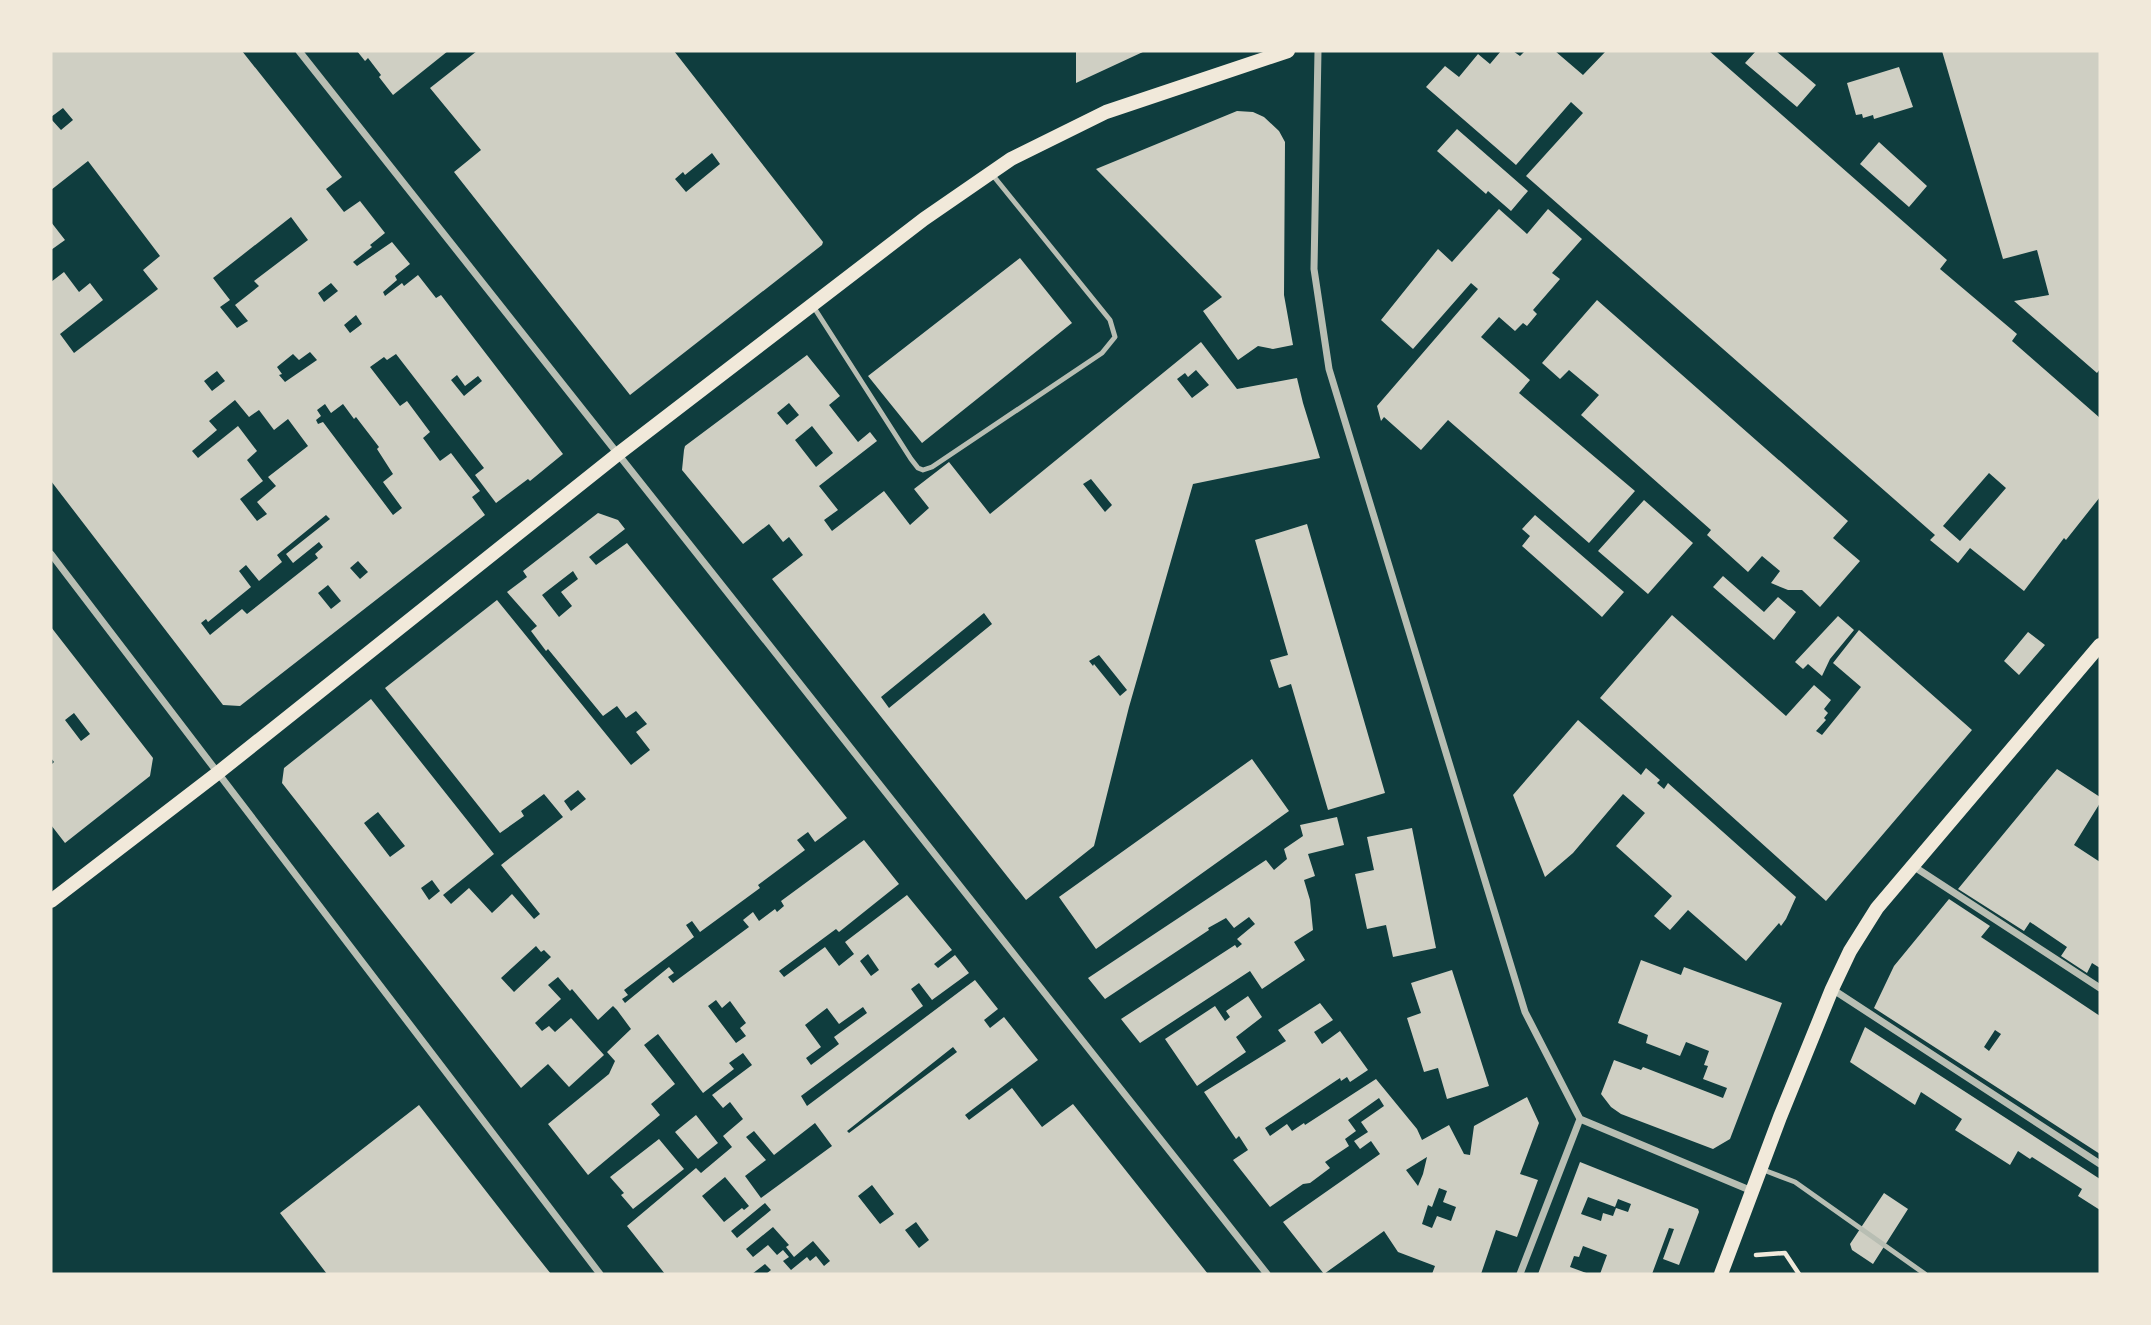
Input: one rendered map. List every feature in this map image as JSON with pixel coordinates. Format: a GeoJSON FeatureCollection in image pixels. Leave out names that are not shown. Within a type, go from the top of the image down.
{"type":"FeatureCollection","features":[{"type":"Feature","properties":{"kind":"main road"},"geometry":{"type":"LineString","coordinates":[[51,901],[219,772],[618,454],[924,219],[1011,159],[1105,112],[1288,51]]}},
{"type":"Feature","properties":{"kind":"main road"},"geometry":{"type":"LineString","coordinates":[[1721,1274],[1760,1168],[1850,950],[1877,908],[2100,645]]}},
{"type":"Feature","properties":{"kind":"street"},"geometry":{"type":"LineString","coordinates":[[299,51],[1267,1274]]}},
{"type":"Feature","properties":{"kind":"street"},"geometry":{"type":"LineString","coordinates":[[1318,51],[1314,269],[1329,369],[1525,1012],[1580,1119],[1752,1191]]}},
{"type":"Feature","properties":{"kind":"street"},"geometry":{"type":"LineString","coordinates":[[51,554],[600,1274]]}},
{"type":"Feature","properties":{"kind":"street"},"geometry":{"type":"LineString","coordinates":[[1913,866],[2100,988]]}},
{"type":"Feature","properties":{"kind":"street"},"geometry":{"type":"LineString","coordinates":[[1832,989],[2100,1164]]}},
{"type":"Feature","properties":{"kind":"street"},"geometry":{"type":"LineString","coordinates":[[1520,1274],[1580,1119]]}},
{"type":"Feature","properties":{"kind":"lane"},"geometry":{"type":"LineString","coordinates":[[813,306],[911,459],[922,470],[932,467],[1102,353],[1115,337],[1110,320],[991,173]]}},
{"type":"Feature","properties":{"kind":"lane"},"geometry":{"type":"LineString","coordinates":[[1760,1168],[1795,1182],[1925,1274]]}},
{"type":"Feature","properties":{"kind":"path"},"geometry":{"type":"LineString","coordinates":[[1728,1257],[1785,1253],[1799,1274]]}},
{"type":"Feature","properties":{"kind":"building"},"geometry":{"type":"Polygon","coordinates":[[[51,51],[242,51],[342,177],[326,189],[344,212],[360,201],[385,233],[353,262],[357,266],[392,242],[410,264],[395,276],[397,280],[383,292],[385,296],[418,275],[436,298],[441,295],[563,454],[530,481],[528,479],[496,503],[475,475],[484,468],[396,354],[387,360],[384,357],[370,367],[400,406],[407,401],[430,432],[423,438],[440,461],[451,453],[480,491],[472,497],[485,515],[240,706],[223,705],[51,481],[51,282],[64,272],[79,292],[90,283],[103,300],[60,334],[74,353],[158,289],[143,270],[160,256],[88,161],[51,190],[51,119],[61,130],[73,120],[63,108],[51,117],[51,51]],[[291,217],[213,278],[230,300],[220,307],[237,328],[248,321],[235,305],[259,286],[254,281],[308,240],[291,217]],[[331,283],[318,293],[324,302],[338,291],[331,283]],[[356,315],[344,325],[350,333],[362,324],[356,315]],[[310,352],[299,360],[293,354],[277,367],[285,382],[317,360],[310,352]],[[217,371],[204,381],[212,391],[225,381],[217,371]],[[457,375],[451,380],[464,396],[482,381],[478,376],[465,386],[457,375]],[[235,400],[209,421],[217,430],[192,451],[198,458],[238,426],[257,451],[247,460],[263,481],[240,499],[257,521],[267,514],[257,502],[276,486],[268,477],[308,446],[288,419],[274,430],[259,410],[249,417],[235,400]],[[325,404],[317,410],[321,416],[316,420],[318,424],[323,422],[393,515],[402,508],[383,482],[393,474],[377,449],[379,447],[356,417],[354,419],[343,404],[331,413],[325,404]],[[326,515],[277,555],[282,562],[259,581],[246,565],[239,571],[251,587],[208,622],[206,619],[201,623],[210,635],[242,609],[247,614],[318,558],[315,554],[323,547],[319,542],[293,563],[286,554],[330,519],[326,515]],[[358,561],[350,568],[360,579],[368,572],[358,561]],[[328,585],[318,593],[331,609],[341,601],[328,585]]]}},
{"type":"Feature","properties":{"kind":"building"},"geometry":{"type":"Polygon","coordinates":[[[357,51],[448,51],[393,95],[368,58],[365,61],[357,51]]]}},
{"type":"Feature","properties":{"kind":"building"},"geometry":{"type":"Polygon","coordinates":[[[477,51],[674,51],[823,242],[822,245],[630,395],[454,172],[481,150],[430,88],[477,51]],[[712,153],[685,175],[683,172],[675,179],[686,192],[720,164],[712,153]]]}},
{"type":"Feature","properties":{"kind":"building"},"geometry":{"type":"Polygon","coordinates":[[[1076,51],[1145,51],[1076,83],[1076,51]]]}},
{"type":"Feature","properties":{"kind":"building"},"geometry":{"type":"Polygon","coordinates":[[[1501,51],[1513,51],[1520,56],[1525,51],[1555,51],[1583,75],[1606,51],[1709,51],[1947,260],[1940,269],[2017,334],[2012,341],[2100,418],[2100,497],[2066,540],[2064,538],[2024,591],[1970,548],[1958,563],[1930,540],[1935,535],[1526,176],[1583,113],[1571,102],[1516,165],[1426,87],[1445,66],[1459,77],[1478,54],[1490,64],[1501,51]],[[1989,473],[1943,526],[1960,541],[2006,488],[1989,473]]]}},
{"type":"Feature","properties":{"kind":"building"},"geometry":{"type":"Polygon","coordinates":[[[1756,51],[1776,51],[1816,85],[1797,107],[1745,63],[1756,51]]]}},
{"type":"Feature","properties":{"kind":"building"},"geometry":{"type":"Polygon","coordinates":[[[1942,51],[2100,51],[2100,369],[2097,373],[2014,301],[2049,295],[2037,250],[2003,259],[1942,51]]]}},
{"type":"Feature","properties":{"kind":"building"},"geometry":{"type":"Polygon","coordinates":[[[1899,67],[1913,107],[1874,119],[1873,115],[1863,118],[1862,114],[1856,115],[1847,83],[1899,67]]]}},
{"type":"Feature","properties":{"kind":"building"},"geometry":{"type":"Polygon","coordinates":[[[1237,111],[1253,112],[1264,117],[1279,131],[1285,142],[1284,295],[1293,345],[1273,349],[1258,346],[1238,360],[1203,311],[1222,297],[1096,169],[1237,111]]]}},
{"type":"Feature","properties":{"kind":"building"},"geometry":{"type":"Polygon","coordinates":[[[1457,129],[1528,191],[1511,211],[1488,191],[1486,194],[1437,151],[1457,129]]]}},
{"type":"Feature","properties":{"kind":"building"},"geometry":{"type":"Polygon","coordinates":[[[1879,142],[1927,186],[1909,207],[1860,164],[1879,142]]]}},
{"type":"Feature","properties":{"kind":"building"},"geometry":{"type":"Polygon","coordinates":[[[1499,209],[1527,234],[1548,209],[1582,239],[1552,273],[1560,279],[1533,310],[1537,314],[1527,326],[1523,323],[1515,331],[1499,317],[1481,337],[1530,380],[1519,393],[1635,491],[1589,543],[1448,420],[1421,450],[1384,417],[1381,421],[1377,406],[1478,289],[1471,283],[1413,349],[1381,320],[1438,249],[1452,262],[1499,209]]]}},
{"type":"Feature","properties":{"kind":"building"},"geometry":{"type":"Polygon","coordinates":[[[51,222],[65,240],[51,250],[51,222]]]}},
{"type":"Feature","properties":{"kind":"building"},"geometry":{"type":"Polygon","coordinates":[[[1020,258],[1072,323],[922,443],[868,376],[1020,258]]]}},
{"type":"Feature","properties":{"kind":"building"},"geometry":{"type":"Polygon","coordinates":[[[1597,300],[1848,521],[1833,538],[1860,561],[1820,607],[1802,590],[1788,590],[1771,583],[1780,571],[1762,556],[1748,572],[1707,535],[1711,530],[1581,415],[1599,395],[1569,370],[1560,379],[1542,363],[1597,300]]]}},
{"type":"Feature","properties":{"kind":"building"},"geometry":{"type":"Polygon","coordinates":[[[1201,342],[1237,389],[1297,378],[1320,458],[1193,484],[1129,707],[1094,846],[1026,900],[772,579],[803,555],[789,537],[783,542],[769,524],[743,544],[682,470],[684,450],[685,446],[807,355],[840,396],[829,405],[858,442],[870,432],[877,441],[819,486],[838,510],[824,520],[832,531],[884,491],[910,525],[929,508],[914,489],[949,462],[990,514],[1201,342]],[[1196,370],[1188,377],[1185,373],[1177,379],[1192,398],[1209,385],[1196,370]],[[789,403],[777,413],[787,425],[799,415],[789,403]],[[812,426],[795,440],[816,467],[833,453],[812,426]],[[1091,479],[1083,484],[1105,512],[1112,505],[1091,479]],[[984,613],[881,697],[889,708],[992,624],[984,613]],[[1099,655],[1089,661],[1093,666],[1094,664],[1120,696],[1127,690],[1099,655]]]}},
{"type":"Feature","properties":{"kind":"building"},"geometry":{"type":"Polygon","coordinates":[[[1644,500],[1693,543],[1648,594],[1598,551],[1644,500]]]}},
{"type":"Feature","properties":{"kind":"building"},"geometry":{"type":"Polygon","coordinates":[[[598,513],[618,520],[625,529],[589,557],[596,565],[627,543],[847,818],[815,842],[808,832],[797,840],[805,850],[758,885],[760,888],[700,932],[692,921],[686,925],[694,937],[624,990],[628,995],[622,999],[625,1003],[669,967],[674,973],[668,977],[673,983],[749,927],[743,920],[753,912],[759,921],[775,909],[777,912],[784,906],[781,901],[864,840],[899,884],[839,932],[836,929],[779,971],[784,977],[825,947],[839,966],[854,954],[845,942],[907,895],[952,950],[934,964],[938,968],[955,955],[969,973],[932,1000],[919,983],[911,989],[923,1006],[801,1096],[807,1106],[975,980],[998,1009],[984,1020],[990,1028],[1004,1017],[1038,1060],[965,1115],[969,1120],[1012,1088],[1042,1127],[1073,1104],[1208,1274],[766,1274],[771,1270],[765,1264],[752,1274],[665,1274],[627,1226],[696,1168],[701,1173],[732,1147],[723,1136],[743,1119],[730,1102],[723,1108],[712,1095],[752,1065],[743,1053],[729,1063],[734,1069],[703,1093],[658,1034],[644,1045],[675,1084],[651,1104],[660,1115],[588,1175],[548,1124],[609,1074],[615,1061],[607,1052],[631,1029],[617,1010],[613,1006],[598,1020],[558,977],[548,985],[561,999],[535,1023],[542,1031],[549,1026],[555,1032],[571,1018],[604,1055],[569,1087],[548,1064],[521,1088],[282,783],[284,768],[371,699],[494,854],[443,895],[451,904],[469,888],[492,913],[512,894],[534,919],[540,914],[501,865],[563,817],[544,794],[521,811],[524,816],[500,833],[385,688],[497,600],[631,765],[650,750],[636,732],[647,724],[636,711],[626,718],[617,706],[603,716],[531,631],[537,626],[507,592],[527,577],[523,571],[598,513]],[[573,571],[542,595],[559,617],[572,606],[561,592],[578,579],[573,571]],[[578,790],[564,801],[571,811],[586,799],[578,790]],[[378,812],[364,823],[390,857],[405,846],[378,812]],[[432,880],[421,888],[429,900],[440,891],[432,880]],[[536,946],[501,978],[514,992],[551,957],[536,946]],[[868,954],[860,961],[871,976],[879,970],[868,954]],[[716,1000],[708,1006],[736,1043],[746,1036],[740,1028],[746,1023],[730,1001],[722,1008],[716,1000]],[[863,1007],[839,1024],[827,1008],[805,1025],[821,1047],[806,1058],[811,1065],[839,1044],[834,1037],[867,1013],[863,1007]],[[953,1047],[847,1131],[849,1133],[957,1052],[953,1047]],[[815,1123],[774,1155],[754,1131],[746,1137],[766,1160],[745,1176],[761,1198],[832,1146],[815,1123]],[[725,1177],[702,1196],[724,1222],[742,1208],[744,1210],[749,1206],[725,1177]],[[872,1185],[858,1196],[880,1224],[894,1214],[872,1185]],[[765,1203],[731,1231],[737,1238],[771,1210],[765,1203]],[[916,1222],[905,1230],[919,1248],[929,1240],[916,1222]],[[773,1227],[746,1249],[753,1257],[768,1245],[777,1255],[783,1250],[789,1257],[783,1261],[791,1270],[807,1257],[810,1261],[816,1256],[824,1266],[830,1261],[813,1241],[794,1257],[786,1247],[789,1245],[773,1227]]]}},
{"type":"Feature","properties":{"kind":"building"},"geometry":{"type":"Polygon","coordinates":[[[1535,515],[1624,592],[1602,617],[1522,546],[1530,536],[1522,529],[1535,515]]]}},
{"type":"Feature","properties":{"kind":"building"},"geometry":{"type":"Polygon","coordinates":[[[1307,524],[1385,793],[1328,810],[1291,684],[1279,688],[1270,660],[1288,655],[1255,540],[1307,524]]]}},
{"type":"Feature","properties":{"kind":"building"},"geometry":{"type":"Polygon","coordinates":[[[1723,576],[1764,612],[1778,597],[1796,612],[1774,640],[1713,587],[1723,576]]]}},
{"type":"Feature","properties":{"kind":"building"},"geometry":{"type":"Polygon","coordinates":[[[1672,615],[1786,716],[1814,685],[1831,700],[1824,709],[1828,713],[1824,718],[1826,720],[1816,731],[1822,735],[1861,687],[1833,663],[1859,630],[1972,730],[1826,901],[1600,698],[1672,615]]]}},
{"type":"Feature","properties":{"kind":"building"},"geometry":{"type":"Polygon","coordinates":[[[1838,616],[1854,630],[1830,659],[1822,676],[1808,664],[1803,669],[1795,662],[1838,616]]]}},
{"type":"Feature","properties":{"kind":"building"},"geometry":{"type":"Polygon","coordinates":[[[51,627],[153,758],[150,776],[65,843],[51,825],[51,765],[54,762],[51,758],[51,627]],[[74,713],[65,720],[81,741],[90,734],[74,713]]]}},
{"type":"Feature","properties":{"kind":"building"},"geometry":{"type":"Polygon","coordinates":[[[2028,632],[2045,645],[2019,675],[2004,661],[2028,632]]]}},
{"type":"Feature","properties":{"kind":"building"},"geometry":{"type":"Polygon","coordinates":[[[1578,720],[1641,775],[1646,768],[1660,780],[1657,783],[1664,789],[1668,783],[1796,897],[1781,926],[1779,923],[1746,961],[1688,910],[1670,930],[1654,916],[1672,896],[1616,846],[1645,813],[1623,794],[1573,853],[1545,877],[1513,795],[1578,720]]]}},
{"type":"Feature","properties":{"kind":"building"},"geometry":{"type":"Polygon","coordinates":[[[1252,759],[1289,811],[1096,949],[1059,897],[1252,759]]]}},
{"type":"Feature","properties":{"kind":"building"},"geometry":{"type":"Polygon","coordinates":[[[2057,769],[2100,797],[2100,803],[2074,845],[2100,862],[2100,968],[2092,963],[2087,973],[2061,956],[2067,947],[2030,922],[2024,931],[1958,889],[2057,769]]]}},
{"type":"Feature","properties":{"kind":"building"},"geometry":{"type":"Polygon","coordinates":[[[1337,817],[1344,845],[1308,854],[1315,876],[1304,880],[1310,900],[1313,930],[1294,942],[1305,960],[1262,989],[1250,971],[1140,1043],[1121,1019],[1235,945],[1237,948],[1242,944],[1237,939],[1255,924],[1249,917],[1234,928],[1226,918],[1105,999],[1088,978],[1266,860],[1274,870],[1287,859],[1284,849],[1303,836],[1300,825],[1337,817]]]}},
{"type":"Feature","properties":{"kind":"building"},"geometry":{"type":"Polygon","coordinates":[[[1412,828],[1436,948],[1393,957],[1386,925],[1367,929],[1355,874],[1374,870],[1367,837],[1412,828]]]}},
{"type":"Feature","properties":{"kind":"building"},"geometry":{"type":"Polygon","coordinates":[[[1949,899],[1990,926],[1981,937],[2100,1016],[2100,1154],[1874,1008],[1894,966],[1949,899]],[[1995,1030],[1984,1047],[1989,1051],[2001,1034],[1995,1030]]]}},
{"type":"Feature","properties":{"kind":"building"},"geometry":{"type":"Polygon","coordinates":[[[1641,960],[1681,975],[1684,967],[1782,1003],[1730,1139],[1713,1149],[1621,1114],[1611,1107],[1601,1094],[1614,1060],[1641,1070],[1643,1067],[1723,1098],[1727,1088],[1703,1079],[1708,1066],[1704,1065],[1709,1051],[1686,1042],[1680,1056],[1646,1043],[1648,1035],[1618,1023],[1641,960]]]}},
{"type":"Feature","properties":{"kind":"building"},"geometry":{"type":"Polygon","coordinates":[[[1452,970],[1489,1086],[1447,1099],[1438,1068],[1424,1072],[1407,1018],[1421,1013],[1411,983],[1452,970]]]}},
{"type":"Feature","properties":{"kind":"building"},"geometry":{"type":"Polygon","coordinates":[[[1248,996],[1262,1017],[1236,1037],[1246,1052],[1197,1086],[1165,1039],[1215,1006],[1225,1021],[1230,1017],[1226,1011],[1248,996]]]}},
{"type":"Feature","properties":{"kind":"building"},"geometry":{"type":"Polygon","coordinates":[[[1320,1003],[1333,1020],[1314,1032],[1322,1044],[1340,1031],[1368,1070],[1350,1082],[1347,1077],[1341,1081],[1340,1078],[1265,1128],[1270,1136],[1287,1124],[1292,1131],[1304,1123],[1305,1125],[1376,1079],[1417,1129],[1422,1140],[1449,1125],[1464,1154],[1470,1155],[1474,1126],[1527,1097],[1539,1123],[1520,1174],[1538,1180],[1517,1237],[1496,1230],[1481,1274],[1432,1274],[1435,1266],[1398,1252],[1384,1231],[1324,1274],[1283,1222],[1380,1154],[1371,1141],[1360,1149],[1354,1141],[1368,1132],[1361,1122],[1384,1106],[1379,1098],[1348,1120],[1356,1131],[1345,1139],[1349,1146],[1325,1162],[1330,1168],[1270,1207],[1233,1160],[1248,1150],[1239,1136],[1236,1139],[1204,1092],[1286,1041],[1278,1030],[1320,1003]],[[1427,1157],[1406,1170],[1418,1186],[1423,1174],[1427,1157]],[[1439,1188],[1432,1207],[1428,1205],[1422,1224],[1432,1228],[1437,1216],[1451,1221],[1456,1207],[1443,1202],[1447,1191],[1439,1188]]]}},
{"type":"Feature","properties":{"kind":"building"},"geometry":{"type":"Polygon","coordinates":[[[1865,1027],[2100,1179],[2100,1210],[2078,1196],[2082,1189],[2032,1157],[2030,1159],[2018,1151],[2010,1165],[1955,1130],[1962,1119],[1921,1092],[1915,1105],[1850,1062],[1865,1027]]]}},
{"type":"Feature","properties":{"kind":"building"},"geometry":{"type":"Polygon","coordinates":[[[419,1105],[551,1274],[327,1274],[280,1213],[419,1105]]]}},
{"type":"Feature","properties":{"kind":"building"},"geometry":{"type":"Polygon","coordinates":[[[696,1115],[718,1143],[698,1159],[675,1132],[696,1115]]]}},
{"type":"Feature","properties":{"kind":"building"},"geometry":{"type":"Polygon","coordinates":[[[659,1139],[684,1169],[633,1209],[610,1177],[659,1139]]]}},
{"type":"Feature","properties":{"kind":"building"},"geometry":{"type":"Polygon","coordinates":[[[1580,1162],[1698,1209],[1679,1265],[1663,1259],[1674,1229],[1669,1228],[1652,1274],[1600,1274],[1607,1255],[1583,1246],[1579,1257],[1574,1256],[1570,1267],[1589,1274],[1538,1274],[1580,1162]],[[1588,1197],[1581,1214],[1601,1221],[1603,1213],[1613,1216],[1616,1208],[1628,1212],[1631,1204],[1618,1199],[1615,1207],[1588,1197]]]}},
{"type":"Feature","properties":{"kind":"building"},"geometry":{"type":"Polygon","coordinates":[[[1884,1193],[1908,1209],[1873,1264],[1852,1250],[1850,1244],[1884,1193]]]}}]}
